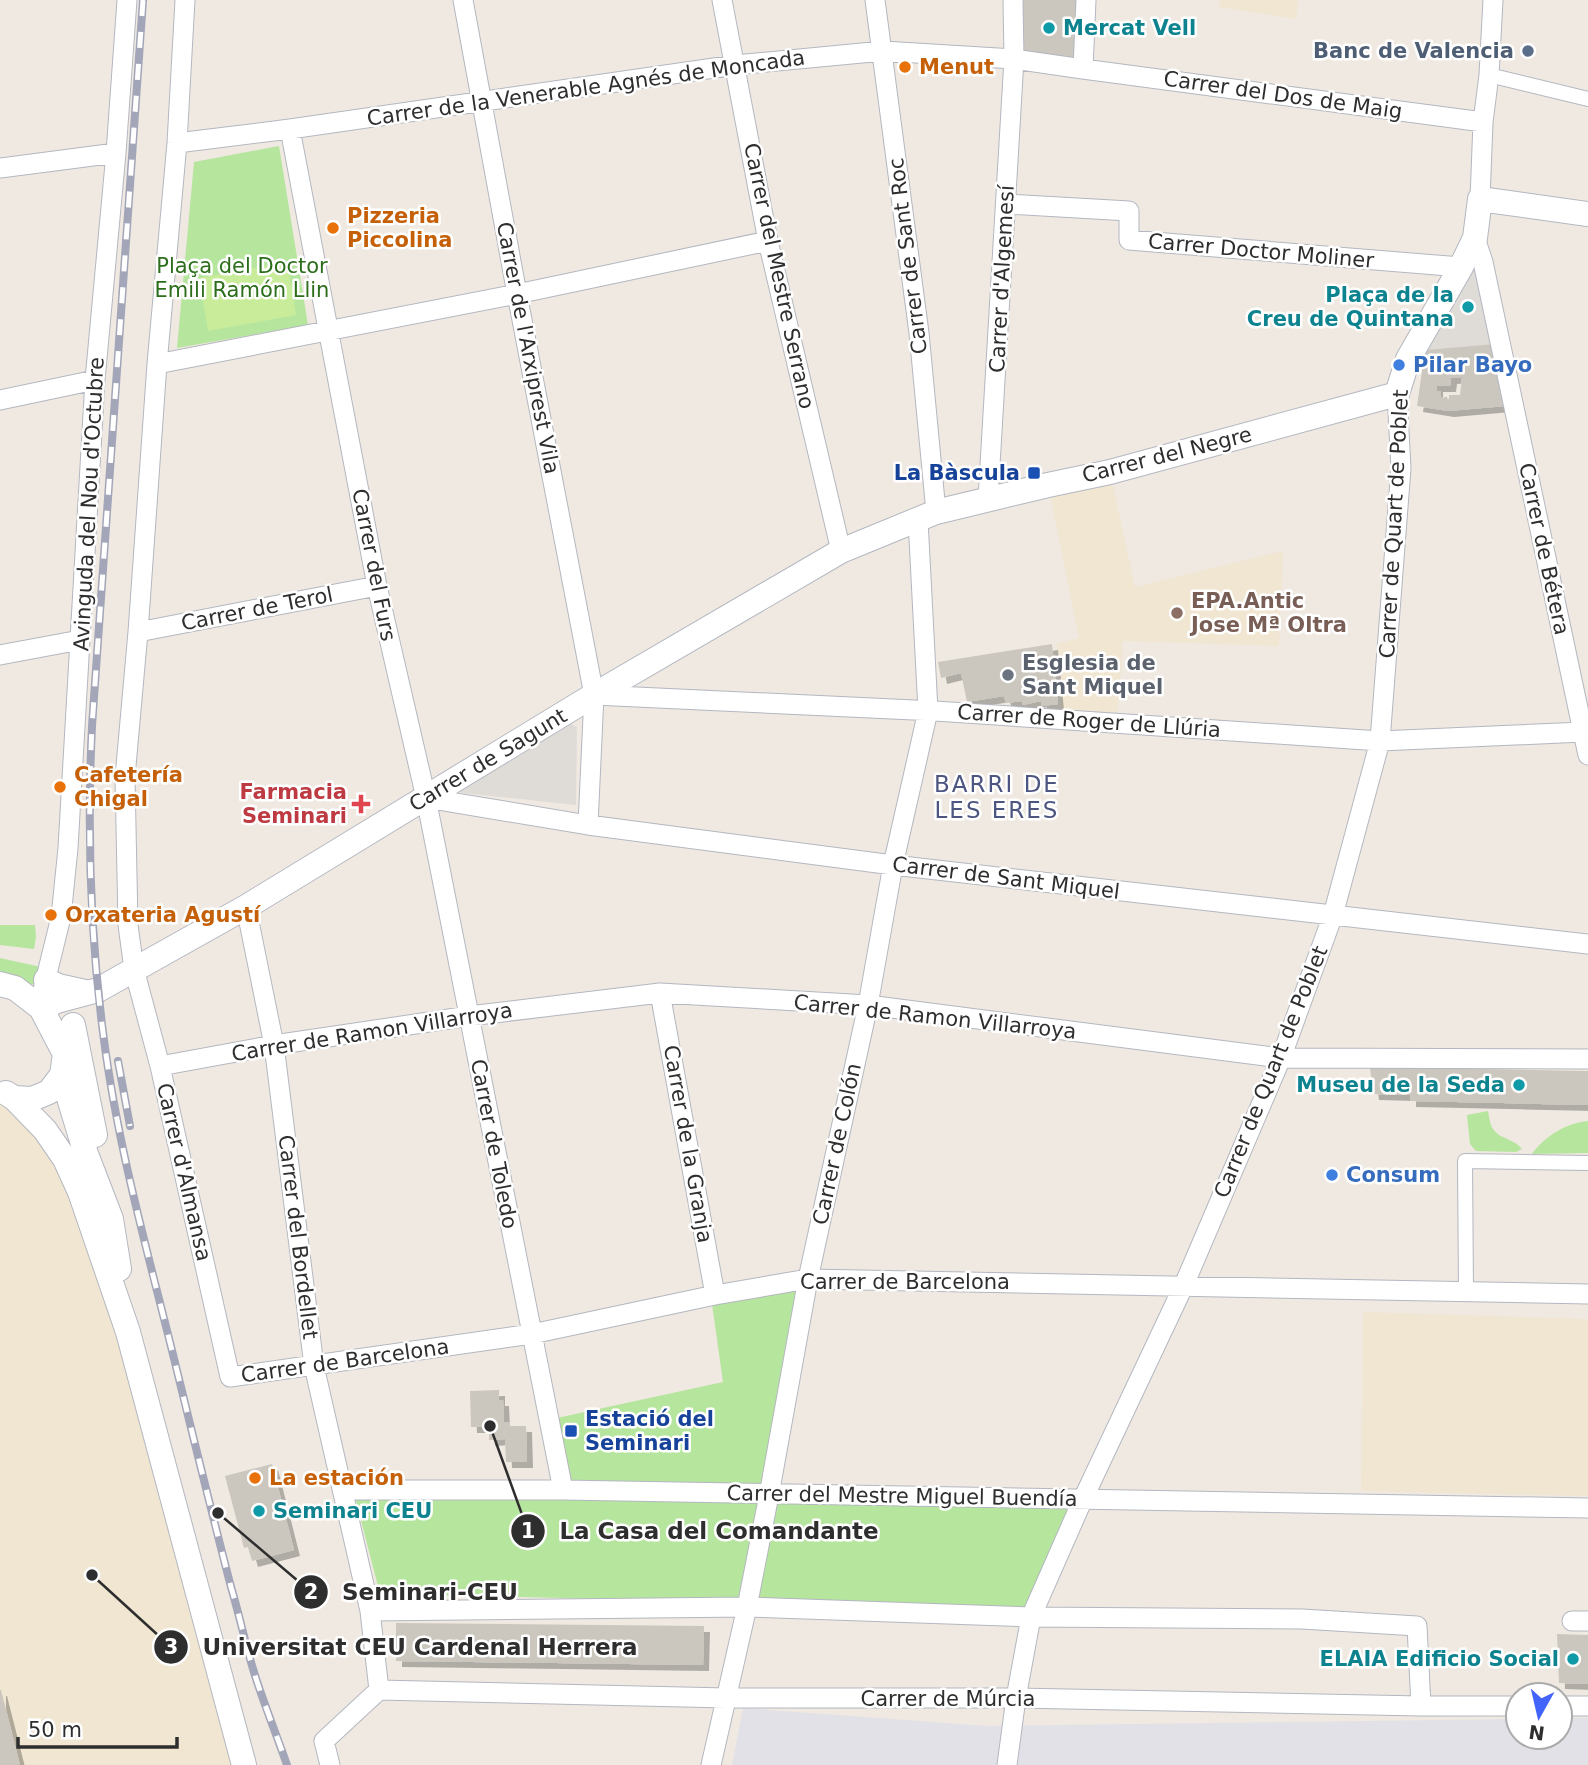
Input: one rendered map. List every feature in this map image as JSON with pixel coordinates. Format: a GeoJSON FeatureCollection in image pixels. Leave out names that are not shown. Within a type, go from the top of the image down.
{"type":"FeatureCollection","features":[{"type":"Feature","properties":{"kind":"street","name":"Avinguda del Nou d'Octubre"},"geometry":{"type":"LineString","coordinates":[[40,1007],[61,917],[68,848],[95,380],[127,0]]}},
{"type":"Feature","properties":{"kind":"street"},"geometry":{"type":"LineString","coordinates":[[134,969],[128,925],[125,777],[177,143],[185,0]]}},
{"type":"Feature","properties":{"kind":"street","name":"Carrer de l'Arxiprest Vila"},"geometry":{"type":"LineString","coordinates":[[463,0],[594,695],[588,825]]}},
{"type":"Feature","properties":{"kind":"street","name":"Carrer del Mestre Serrano"},"geometry":{"type":"LineString","coordinates":[[722,0],[768,241],[841,551]]}},
{"type":"Feature","properties":{"kind":"street","name":"Carrer de Sant Roc"},"geometry":{"type":"LineString","coordinates":[[875,0],[919,332],[927,516]]}},
{"type":"Feature","properties":{"kind":"street","name":"Carrer d'Algemesí"},"geometry":{"type":"LineString","coordinates":[[988,499],[1014,59],[1013,0]]}},
{"type":"Feature","properties":{"kind":"street"},"geometry":{"type":"LineString","coordinates":[[1083,69],[1086,0]]}},
{"type":"Feature","properties":{"kind":"street"},"geometry":{"type":"LineString","coordinates":[[1461,267],[1475,238],[1480,199],[1493,0]]}},
{"type":"Feature","properties":{"kind":"street","name":"Carrer de la Venerable Agnés de Moncada"},"geometry":{"type":"LineString","coordinates":[[290,129],[735,65],[883,51],[1014,59]]}},
{"type":"Feature","properties":{"kind":"street","name":"Carrer del Dos de Maig"},"geometry":{"type":"LineString","coordinates":[[1014,59],[1483,122]]}},
{"type":"Feature","properties":{"kind":"street"},"geometry":{"type":"LineString","coordinates":[[1489,75],[1588,99]]}},
{"type":"Feature","properties":{"kind":"street"},"geometry":{"type":"LineString","coordinates":[[177,143],[290,129],[329,330]]}},
{"type":"Feature","properties":{"kind":"street"},"geometry":{"type":"LineString","coordinates":[[0,168],[116,153]]}},
{"type":"Feature","properties":{"kind":"street"},"geometry":{"type":"LineString","coordinates":[[1480,199],[1588,214]]}},
{"type":"Feature","properties":{"kind":"street","name":"Carrer Doctor Moliner"},"geometry":{"type":"LineString","coordinates":[[1006,204],[1129,211],[1129,240],[1461,267]]}},
{"type":"Feature","properties":{"kind":"street","name":"Carrer de Bétera"},"geometry":{"type":"LineString","coordinates":[[1475,238],[1483,262],[1586,732],[1588,755]]}},
{"type":"Feature","properties":{"kind":"street"},"geometry":{"type":"LineString","coordinates":[[157,364],[517,294],[768,241]]}},
{"type":"Feature","properties":{"kind":"street","name":"Carrer de Quart de Poblet"},"geometry":{"type":"LineString","coordinates":[[1007,1765],[1031,1617],[1083,1499],[1184,1285],[1281,1058],[1333,915],[1380,741],[1401,468],[1397,394],[1408,359],[1461,267]]}},
{"type":"Feature","properties":{"kind":"street","name":"Carrer del Furs"},"geometry":{"type":"LineString","coordinates":[[329,330],[377,586],[426,798]]}},
{"type":"Feature","properties":{"kind":"street"},"geometry":{"type":"LineString","coordinates":[[0,400],[95,380]]}},
{"type":"Feature","properties":{"kind":"street","name":"Carrer del Negre"},"geometry":{"type":"LineString","coordinates":[[927,516],[1136,465],[1397,394]]}},
{"type":"Feature","properties":{"kind":"street","name":"Carrer de Sagunt"},"geometry":{"type":"LineString","coordinates":[[40,1007],[92,991],[134,969],[246,907],[594,695],[841,551],[927,516]]}},
{"type":"Feature","properties":{"kind":"street","name":"Carrer de Colón"},"geometry":{"type":"LineString","coordinates":[[712,1765],[747,1607],[808,1279],[867,1005],[893,865],[928,711],[927,516]]}},
{"type":"Feature","properties":{"kind":"street","name":"Carrer de Terol"},"geometry":{"type":"LineString","coordinates":[[138,632],[377,586]]}},
{"type":"Feature","properties":{"kind":"street"},"geometry":{"type":"LineString","coordinates":[[0,655],[80,640]]}},
{"type":"Feature","properties":{"kind":"street","name":"Carrer de Roger de Llúria"},"geometry":{"type":"LineString","coordinates":[[594,695],[928,711],[1380,741],[1586,732]]}},
{"type":"Feature","properties":{"kind":"street","name":"Carrer de Sant Miquel"},"geometry":{"type":"LineString","coordinates":[[426,798],[588,825],[893,865],[1588,944]]}},
{"type":"Feature","properties":{"kind":"street","name":"Carrer de Toledo"},"geometry":{"type":"LineString","coordinates":[[426,798],[563,1490]]}},
{"type":"Feature","properties":{"kind":"street","name":"Carrer del Bordellet"},"geometry":{"type":"LineString","coordinates":[[246,907],[274,1045],[314,1366],[370,1611],[379,1690]]}},
{"type":"Feature","properties":{"kind":"street","name":"Carrer d'Almansa"},"geometry":{"type":"LineString","coordinates":[[134,969],[160,1066],[230,1377]]}},
{"type":"Feature","properties":{"kind":"street"},"geometry":{"type":"LineString","coordinates":[[7,1094],[32,1099],[49,1092],[63,1064],[74,1026],[92,991],[58,986],[46,981]]}},
{"type":"Feature","properties":{"kind":"street"},"geometry":{"type":"LineString","coordinates":[[0,984],[15,988],[40,1007],[63,1064],[86,1154],[111,1219]]}},
{"type":"Feature","properties":{"kind":"street","name":"Carrer de Ramon Villarroya"},"geometry":{"type":"LineString","coordinates":[[160,1066],[274,1045],[469,1016],[660,993],[867,1005],[1281,1058],[1588,1059]]}},
{"type":"Feature","properties":{"kind":"street","name":"Carrer de la Granja"},"geometry":{"type":"LineString","coordinates":[[660,993],[715,1295]]}},
{"type":"Feature","properties":{"kind":"street"},"geometry":{"type":"LineString","coordinates":[[74,1026],[111,1219],[128,1332]]}},
{"type":"Feature","properties":{"kind":"street"},"geometry":{"type":"LineString","coordinates":[[7,1094],[45,1130],[65,1159],[80,1192],[128,1332],[244,1765]]}},
{"type":"Feature","properties":{"kind":"street"},"geometry":{"type":"LineString","coordinates":[[1466,1292],[1465,1161],[1588,1163]]}},
{"type":"Feature","properties":{"kind":"street","name":"Carrer de Barcelona"},"geometry":{"type":"LineString","coordinates":[[230,1377],[532,1334],[715,1295],[808,1279],[1588,1294]]}},
{"type":"Feature","properties":{"kind":"street","name":"Carrer del Mestre Miguel Buendía"},"geometry":{"type":"LineString","coordinates":[[342,1490],[563,1490],[1588,1508]]}},
{"type":"Feature","properties":{"kind":"street"},"geometry":{"type":"LineString","coordinates":[[370,1611],[747,1607],[1031,1617],[1302,1619],[1417,1626],[1420,1706]]}},
{"type":"Feature","properties":{"kind":"street"},"geometry":{"type":"LineString","coordinates":[[330,1765],[324,1741],[379,1690]]}},
{"type":"Feature","properties":{"kind":"street","name":"Carrer de Múrcia"},"geometry":{"type":"LineString","coordinates":[[379,1690],[727,1698],[1016,1698],[1504,1706]]}},
{"type":"Feature","properties":{"kind":"shaded area"},"geometry":{"type":"Polygon","coordinates":[[[1220,0],[1298,0],[1296,19],[1219,7],[1220,0]]]}},
{"type":"Feature","properties":{"kind":"shaded area","name":"Plaça de la Creu de Quintana"},"geometry":{"type":"Polygon","coordinates":[[[1476,266],[1494,344],[1425,350],[1468,270],[1476,266]]]}},
{"type":"Feature","properties":{"kind":"shaded area","name":"EPA.Antic Jose Mª Oltra"},"geometry":{"type":"Polygon","coordinates":[[[1110,472],[1135,587],[1283,551],[1279,646],[1123,641],[1117,723],[1063,720],[1057,644],[1079,638],[1048,485],[1110,472]]]}},
{"type":"Feature","properties":{"kind":"shaded area"},"geometry":{"type":"Polygon","coordinates":[[[571,724],[577,727],[576,805],[460,792],[461,788],[571,724]]]}},
{"type":"Feature","properties":{"kind":"shaded area"},"geometry":{"type":"Polygon","coordinates":[[[0,1102],[41,1139],[86,1230],[135,1389],[233,1765],[0,1765],[0,1102]]]}},
{"type":"Feature","properties":{"kind":"shaded area"},"geometry":{"type":"Polygon","coordinates":[[[1363,1312],[1588,1319],[1588,1496],[1361,1491],[1363,1312]]]}},
{"type":"Feature","properties":{"kind":"shaded area"},"geometry":{"type":"Polygon","coordinates":[[[743,1708],[987,1726],[1504,1719],[1504,1751],[1574,1751],[1574,1718],[1588,1718],[1588,1765],[732,1765],[743,1708]]]}},
{"type":"Feature","properties":{"kind":"green space","name":"Plaça del Doctor Emili Ramón Llin"},"geometry":{"type":"Polygon","coordinates":[[[279,146],[308,325],[177,348],[194,162],[279,146]]]}},
{"type":"Feature","properties":{"kind":"green space"},"geometry":{"type":"Polygon","coordinates":[[[287,262],[296,315],[208,331],[199,278],[287,262]]]}},
{"type":"Feature","properties":{"kind":"green space"},"geometry":{"type":"Polygon","coordinates":[[[0,925],[35,925],[34,949],[0,945],[0,925]]]}},
{"type":"Feature","properties":{"kind":"green space"},"geometry":{"type":"Polygon","coordinates":[[[0,958],[41,967],[35,984],[29,985],[0,971],[0,958]]]}},
{"type":"Feature","properties":{"kind":"green space"},"geometry":{"type":"Polygon","coordinates":[[[1488,1111],[1491,1125],[1496,1132],[1522,1149],[1516,1152],[1476,1151],[1470,1144],[1467,1115],[1488,1111]]]}},
{"type":"Feature","properties":{"kind":"green space"},"geometry":{"type":"Polygon","coordinates":[[[1588,1121],[1588,1153],[1532,1154],[1557,1132],[1572,1124],[1588,1121]]]}},
{"type":"Feature","properties":{"kind":"green space"},"geometry":{"type":"Polygon","coordinates":[[[802,1287],[767,1491],[569,1486],[557,1418],[723,1382],[712,1304],[802,1287]]]}},
{"type":"Feature","properties":{"kind":"green space"},"geometry":{"type":"Polygon","coordinates":[[[355,1497],[763,1501],[743,1602],[380,1594],[355,1497]]]}},
{"type":"Feature","properties":{"kind":"green space"},"geometry":{"type":"Polygon","coordinates":[[[774,1501],[1075,1505],[1028,1610],[753,1601],[774,1501]]]}},
{"type":"Feature","properties":{"kind":"building","name":"Mercat Vell"},"geometry":{"type":"Polygon","coordinates":[[[1018,0],[1082,0],[1080,64],[1017,55],[1018,0]]]}},
{"type":"Feature","properties":{"kind":"building"},"geometry":{"type":"Polygon","coordinates":[[[1494,344],[1505,406],[1448,411],[1417,406],[1425,350],[1494,344]],[[1462,377],[1451,378],[1450,386],[1437,386],[1441,397],[1449,399],[1449,395],[1460,395],[1462,377]]]}},
{"type":"Feature","properties":{"kind":"building","name":"Esglesia de Sant Miquel"},"geometry":{"type":"Polygon","coordinates":[[[1052,644],[1058,704],[1041,706],[1041,701],[1023,705],[1022,701],[1006,703],[1004,696],[967,702],[961,673],[941,678],[938,662],[1052,644]]]}},
{"type":"Feature","properties":{"kind":"building"},"geometry":{"type":"Polygon","coordinates":[[[1370,1067],[1588,1071],[1588,1105],[1410,1101],[1410,1095],[1373,1094],[1370,1067]]]}},
{"type":"Feature","properties":{"kind":"building"},"geometry":{"type":"Polygon","coordinates":[[[499,1390],[499,1400],[503,1400],[504,1422],[510,1422],[510,1426],[526,1426],[527,1462],[506,1462],[505,1439],[489,1440],[489,1427],[471,1427],[470,1391],[499,1390]]]}},
{"type":"Feature","properties":{"kind":"building","name":"Seminari CEU"},"geometry":{"type":"Polygon","coordinates":[[[272,1464],[294,1550],[252,1561],[248,1547],[244,1548],[225,1476],[272,1464]]]}},
{"type":"Feature","properties":{"kind":"building"},"geometry":{"type":"Polygon","coordinates":[[[396,1623],[704,1626],[703,1665],[396,1661],[396,1623]]]}},
{"type":"Feature","properties":{"kind":"building","name":"ELAIA Edificio Social"},"geometry":{"type":"Polygon","coordinates":[[[1557,1634],[1588,1635],[1588,1684],[1559,1681],[1557,1634]]]}},
{"type":"Feature","properties":{"kind":"building"},"geometry":{"type":"Polygon","coordinates":[[[1,1690],[20,1765],[0,1765],[1,1690]]]}},
{"type":"Feature","properties":{"kind":"railway"},"geometry":{"type":"LineString","coordinates":[[143,0],[92,726],[90,844],[96,962],[110,1083],[137,1211],[247,1649],[287,1765]]}},
{"type":"Feature","properties":{"kind":"railway"},"geometry":{"type":"LineString","coordinates":[[118,1061],[130,1126]]}},
{"type":"Feature","properties":{"kind":"place","name":"Mercat Vell"},"geometry":{"type":"Point","coordinates":[1049,28]}},
{"type":"Feature","properties":{"kind":"place","name":"Banc de Valencia"},"geometry":{"type":"Point","coordinates":[1528,51]}},
{"type":"Feature","properties":{"kind":"place","name":"Menut"},"geometry":{"type":"Point","coordinates":[905,67]}},
{"type":"Feature","properties":{"kind":"place","name":"Pizzeria Piccolina"},"geometry":{"type":"Point","coordinates":[333,228]}},
{"type":"Feature","properties":{"kind":"place","name":"Plaça de la Creu de Quintana"},"geometry":{"type":"Point","coordinates":[1468,307]}},
{"type":"Feature","properties":{"kind":"place","name":"Pilar Bayo"},"geometry":{"type":"Point","coordinates":[1399,365]}},
{"type":"Feature","properties":{"kind":"place","name":"La Bàscula"},"geometry":{"type":"Point","coordinates":[1034,473]}},
{"type":"Feature","properties":{"kind":"place","name":"EPA.Antic Jose Mª Oltra"},"geometry":{"type":"Point","coordinates":[1177,613]}},
{"type":"Feature","properties":{"kind":"place","name":"Esglesia de Sant Miquel"},"geometry":{"type":"Point","coordinates":[1008,675]}},
{"type":"Feature","properties":{"kind":"place","name":"Cafetería Chigal"},"geometry":{"type":"Point","coordinates":[60,787]}},
{"type":"Feature","properties":{"kind":"place","name":"Farmacia Seminari"},"geometry":{"type":"Point","coordinates":[361,804]}},
{"type":"Feature","properties":{"kind":"place","name":"Orxateria Agustí"},"geometry":{"type":"Point","coordinates":[51,915]}},
{"type":"Feature","properties":{"kind":"place","name":"Museu de la Seda"},"geometry":{"type":"Point","coordinates":[1519,1085]}},
{"type":"Feature","properties":{"kind":"place","name":"Consum"},"geometry":{"type":"Point","coordinates":[1332,1175]}},
{"type":"Feature","properties":{"kind":"place","name":"La Casa del Comandante"},"geometry":{"type":"Point","coordinates":[490,1426]}},
{"type":"Feature","properties":{"kind":"place","name":"Estació del Seminari"},"geometry":{"type":"Point","coordinates":[571,1431]}},
{"type":"Feature","properties":{"kind":"place","name":"La estación"},"geometry":{"type":"Point","coordinates":[255,1478]}},
{"type":"Feature","properties":{"kind":"place","name":"Seminari CEU"},"geometry":{"type":"Point","coordinates":[259,1511]}},
{"type":"Feature","properties":{"kind":"place","name":"Seminari-CEU"},"geometry":{"type":"Point","coordinates":[218,1513]}},
{"type":"Feature","properties":{"kind":"place","name":"Universitat CEU Cardenal Herrera"},"geometry":{"type":"Point","coordinates":[92,1575]}},
{"type":"Feature","properties":{"kind":"place","name":"ELAIA Edificio Social"},"geometry":{"type":"Point","coordinates":[1573,1659]}},
{"type":"Feature","properties":{"kind":"district","name":"BARRI DE LES ERES"},"geometry":{"type":"Point","coordinates":[997,797]}}]}
